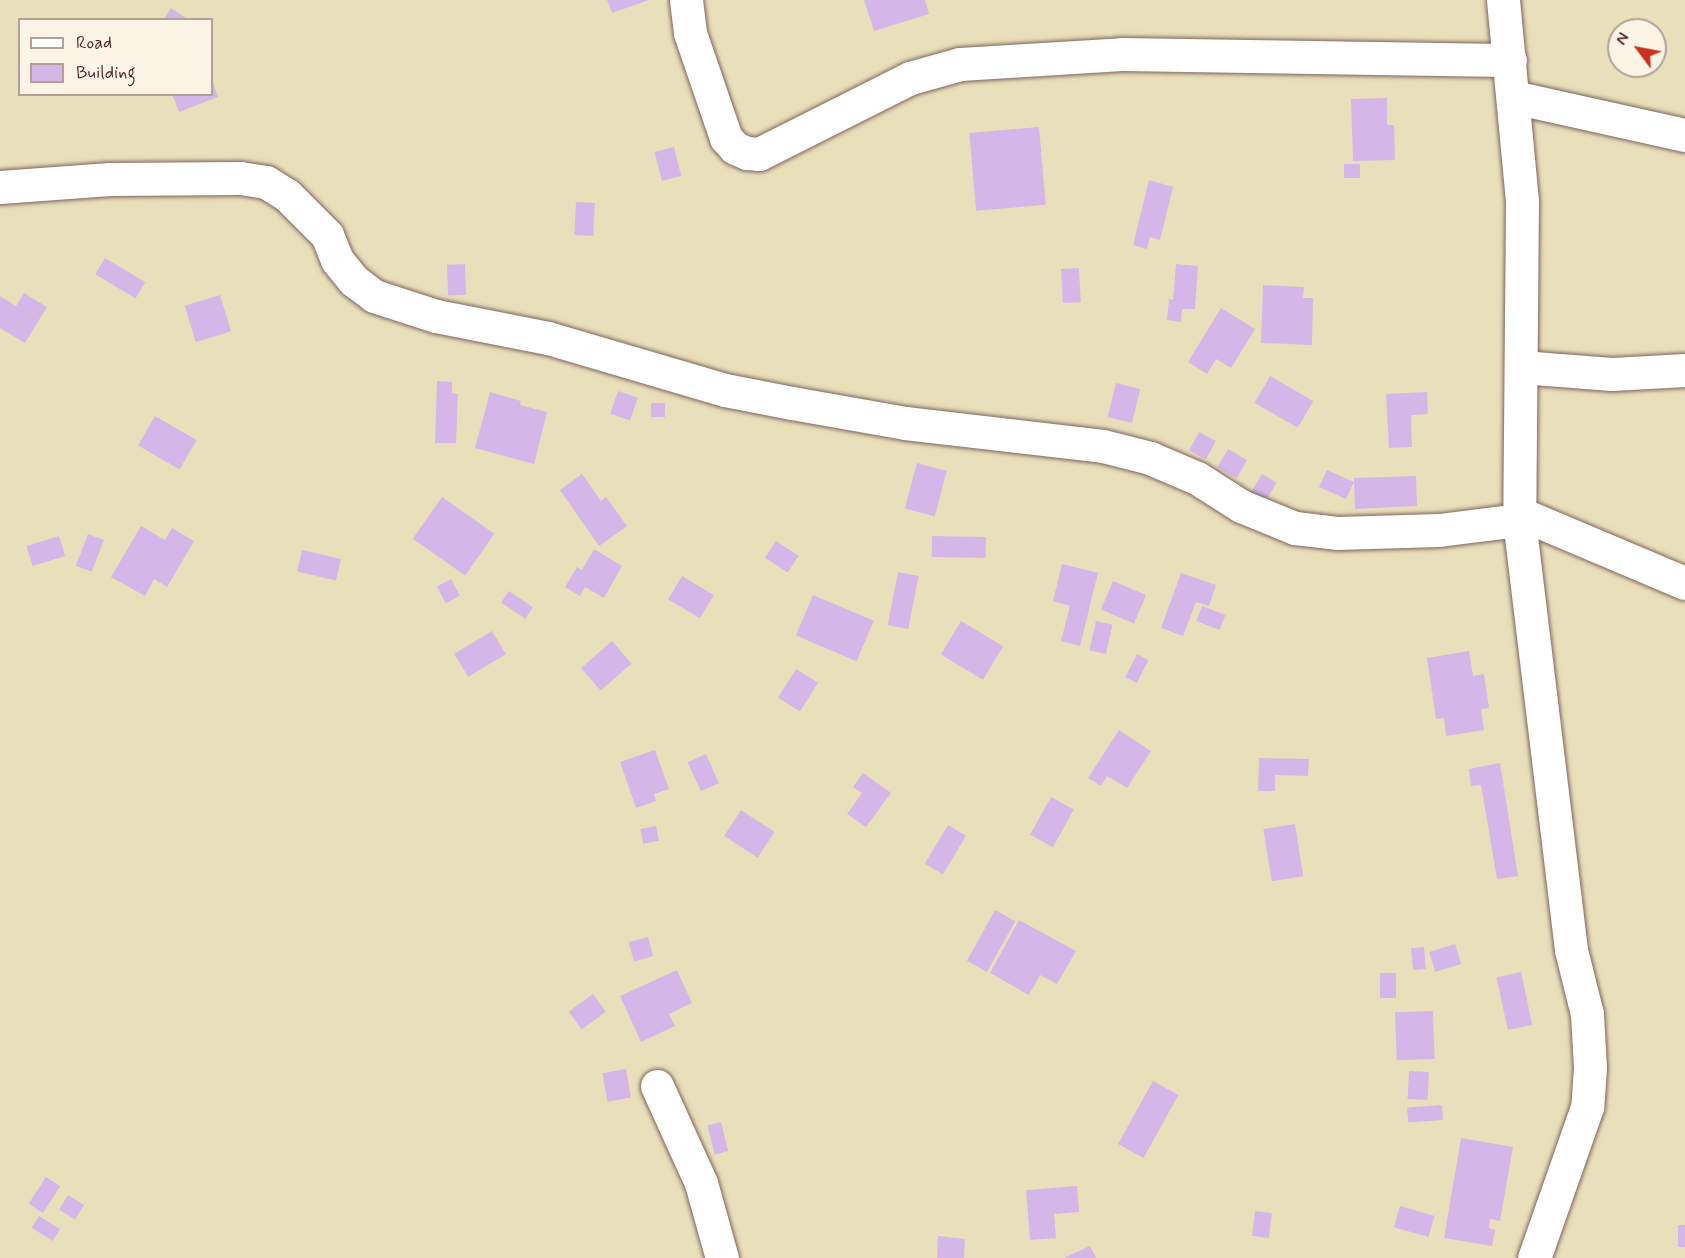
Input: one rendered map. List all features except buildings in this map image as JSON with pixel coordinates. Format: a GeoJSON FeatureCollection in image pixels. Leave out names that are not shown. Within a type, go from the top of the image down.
{"type":"FeatureCollection","features":[{"type":"Feature","properties":{"kind":"street"},"geometry":{"type":"LineString","coordinates":[[686,0],[690,33],[726,138],[735,148],[747,153],[759,154],[910,78],[960,64],[1122,54],[1510,60]]}},
{"type":"Feature","properties":{"kind":"street"},"geometry":{"type":"LineString","coordinates":[[1503,0],[1522,202],[1520,517],[1571,950],[1587,1014],[1590,1068],[1587,1107],[1534,1258]]}},
{"type":"Feature","properties":{"kind":"street"},"geometry":{"type":"LineString","coordinates":[[1514,98],[1685,135]]}},
{"type":"Feature","properties":{"kind":"street"},"geometry":{"type":"LineString","coordinates":[[0,187],[110,179],[240,178],[266,182],[287,195],[327,235],[337,260],[353,280],[374,296],[436,316],[548,338],[724,390],[780,401],[905,423],[1103,446],[1150,459],[1197,478],[1241,506],[1295,528],[1337,533],[1439,530],[1520,517],[1685,583]]}},
{"type":"Feature","properties":{"kind":"street"},"geometry":{"type":"LineString","coordinates":[[1521,367],[1612,374],[1685,370]]}},
{"type":"Feature","properties":{"kind":"street"},"geometry":{"type":"LineString","coordinates":[[657,1086],[701,1183],[723,1258]]}}]}
